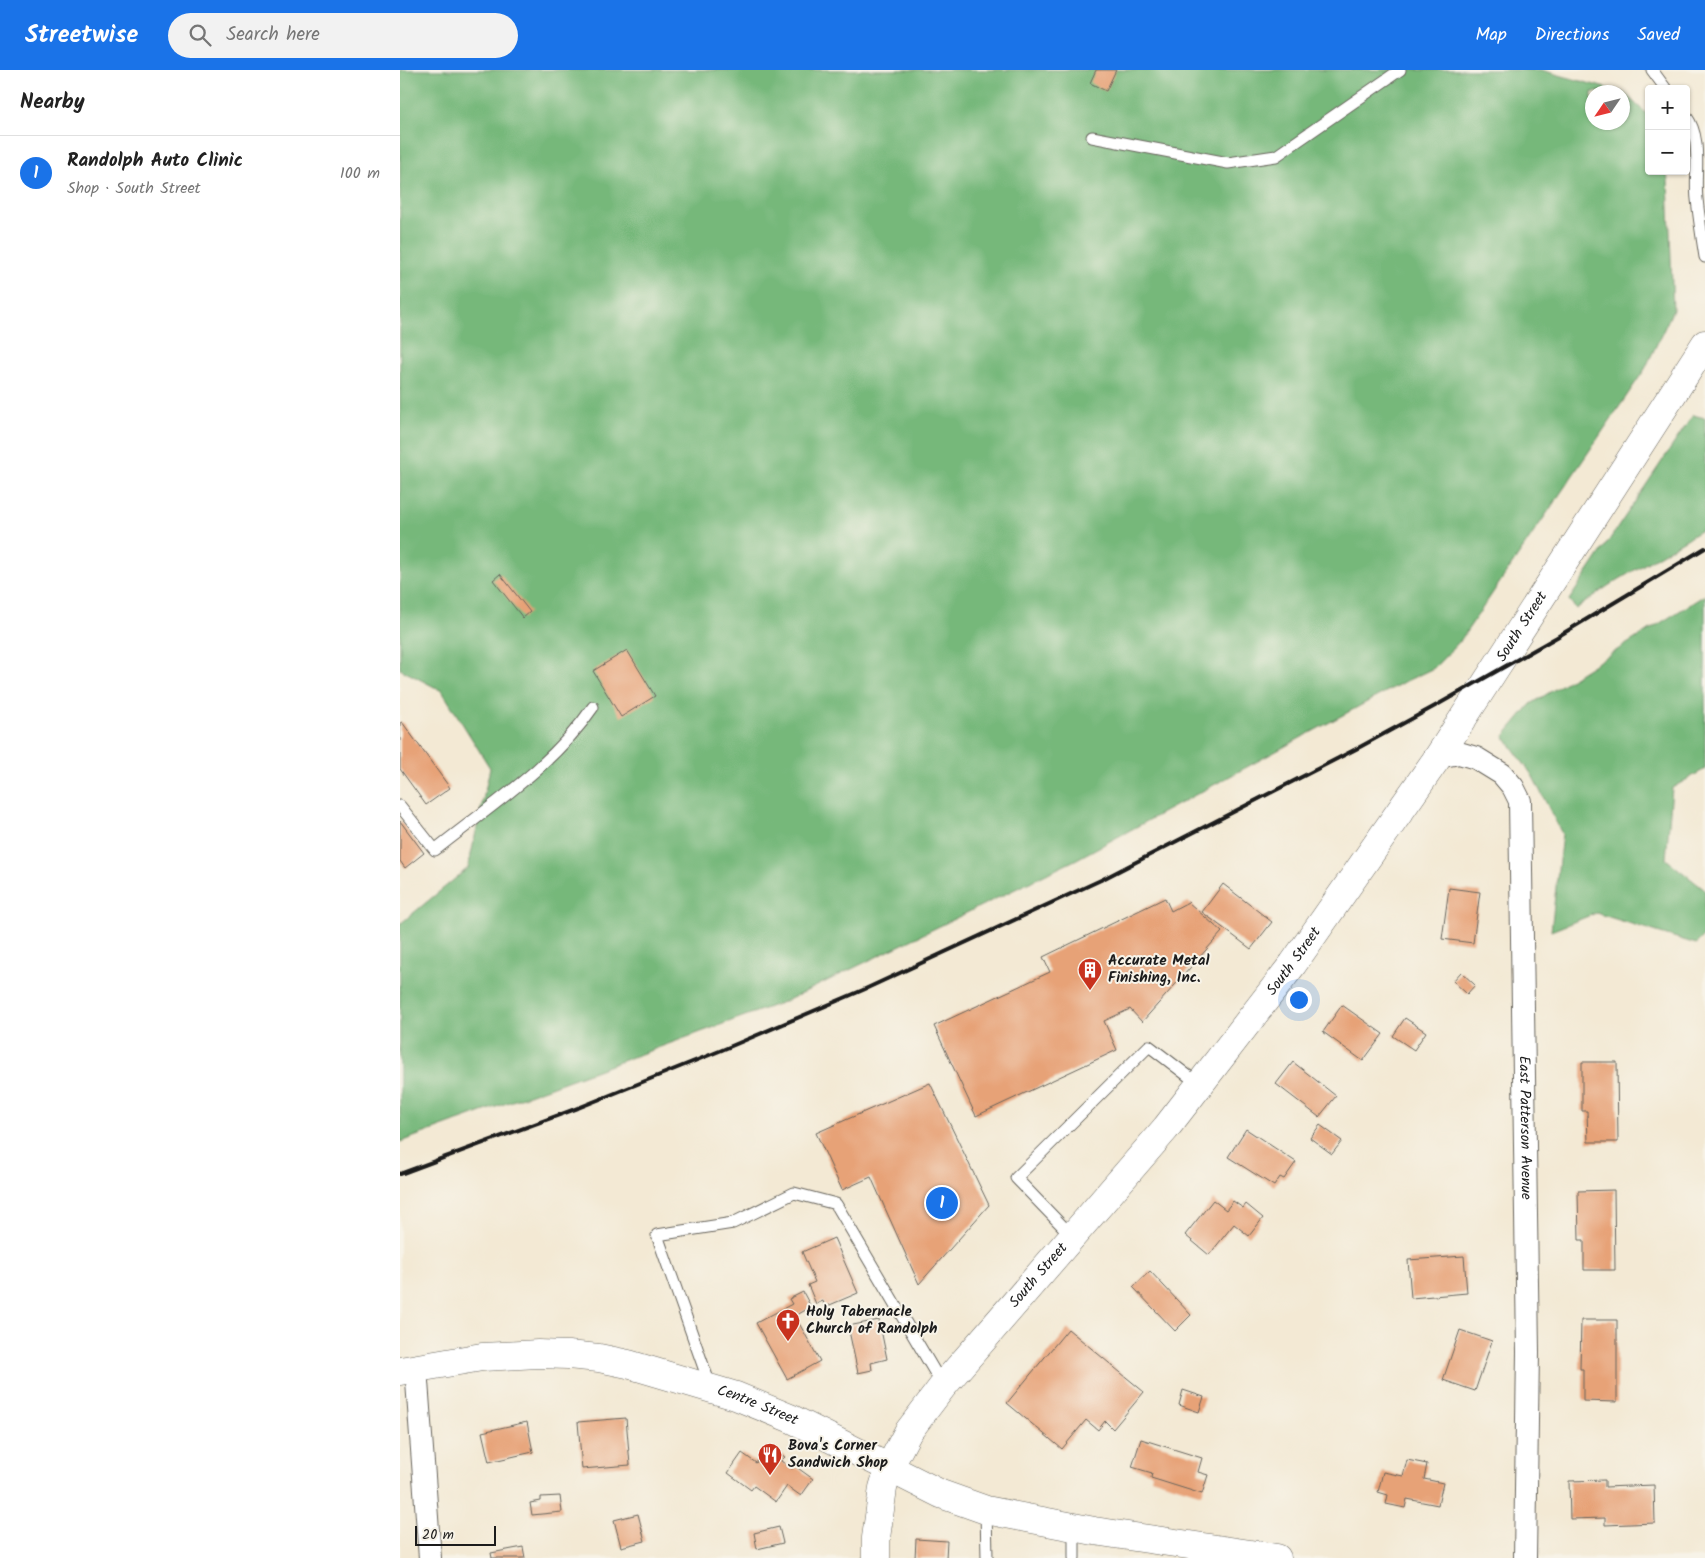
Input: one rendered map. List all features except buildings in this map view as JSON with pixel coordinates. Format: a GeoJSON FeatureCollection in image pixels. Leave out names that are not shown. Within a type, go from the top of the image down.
{"type":"FeatureCollection","features":[{"type":"Feature","properties":{"kind":"main road","name":"South Street"},"geometry":{"type":"LineString","coordinates":[[876,1558],[880,1509],[889,1468],[908,1432],[943,1386],[1166,1128],[1299,956],[1438,757],[1705,344]]}},
{"type":"Feature","properties":{"kind":"main road","name":"Centre Street"},"geometry":{"type":"LineString","coordinates":[[408,1370],[482,1357],[538,1354],[599,1358],[628,1364],[682,1378],[736,1396],[792,1419],[941,1494],[986,1510],[1231,1555],[1277,1558]]}},
{"type":"Feature","properties":{"kind":"street","name":"East Patterson Avenue"},"geometry":{"type":"LineString","coordinates":[[1438,757],[1459,752],[1476,758],[1502,774],[1514,787],[1520,802],[1528,1352],[1525,1558]]}},
{"type":"Feature","properties":{"kind":"street"},"geometry":{"type":"LineString","coordinates":[[408,1370],[430,1558]]}},
{"type":"Feature","properties":{"kind":"lane"},"geometry":{"type":"LineString","coordinates":[[1092,137],[1228,163],[1276,156],[1400,70]]}},
{"type":"Feature","properties":{"kind":"lane"},"geometry":{"type":"LineString","coordinates":[[1652,70],[1663,85]]}},
{"type":"Feature","properties":{"kind":"lane"},"geometry":{"type":"LineString","coordinates":[[1690,121],[1696,148],[1697,198],[1705,257]]}},
{"type":"Feature","properties":{"kind":"lane"},"geometry":{"type":"LineString","coordinates":[[400,806],[435,850],[553,756],[581,724],[592,707]]}},
{"type":"Feature","properties":{"kind":"lane"},"geometry":{"type":"LineString","coordinates":[[1073,1236],[1016,1178],[1149,1046],[1200,1085]]}},
{"type":"Feature","properties":{"kind":"lane"},"geometry":{"type":"LineString","coordinates":[[712,1389],[657,1235],[733,1223],[794,1193],[836,1204],[943,1386]]}},
{"type":"Feature","properties":{"kind":"lane"},"geometry":{"type":"LineString","coordinates":[[986,1510],[987,1558]]}},
{"type":"Feature","properties":{"kind":"lane"},"geometry":{"type":"LineString","coordinates":[[1074,1527],[1074,1558]]}},
{"type":"Feature","properties":{"kind":"green space"},"geometry":{"type":"Polygon","coordinates":[[[400,70],[1541,70],[1595,85],[1585,85],[1585,130],[1630,130],[1630,99],[1645,112],[1645,175],[1667,175],[1668,180],[1673,310],[1645,369],[1460,641],[1434,668],[1404,682],[1075,860],[786,1001],[400,1142],[400,924],[468,868],[490,768],[442,691],[400,669],[400,70]]]}},
{"type":"Feature","properties":{"kind":"green space"},"geometry":{"type":"Polygon","coordinates":[[[1693,415],[1705,418],[1705,528],[1608,586],[1576,609],[1569,600],[1693,415]]]}},
{"type":"Feature","properties":{"kind":"green space"},"geometry":{"type":"Polygon","coordinates":[[[1705,595],[1705,769],[1672,788],[1666,859],[1705,890],[1705,935],[1696,944],[1596,913],[1551,931],[1562,834],[1532,775],[1504,736],[1531,704],[1705,595]]]}},
{"type":"Feature","properties":{"kind":"railway"},"geometry":{"type":"LineString","coordinates":[[400,1174],[578,1108],[722,1050],[863,990],[1103,879],[1358,748],[1437,705],[1557,637],[1705,548]]}},
{"type":"Feature","properties":{"kind":"place","name":"Accurate Metal Finishing, Inc."},"geometry":{"type":"Point","coordinates":[1090,991]}},
{"type":"Feature","properties":{"kind":"place","name":"Randolph Auto Clinic"},"geometry":{"type":"Point","coordinates":[942,1203]}},
{"type":"Feature","properties":{"kind":"place","name":"Holy Tabernacle Church of Randolph"},"geometry":{"type":"Point","coordinates":[788,1342]}},
{"type":"Feature","properties":{"kind":"place","name":"Bova's Corner Sandwich Shop"},"geometry":{"type":"Point","coordinates":[770,1476]}}]}
